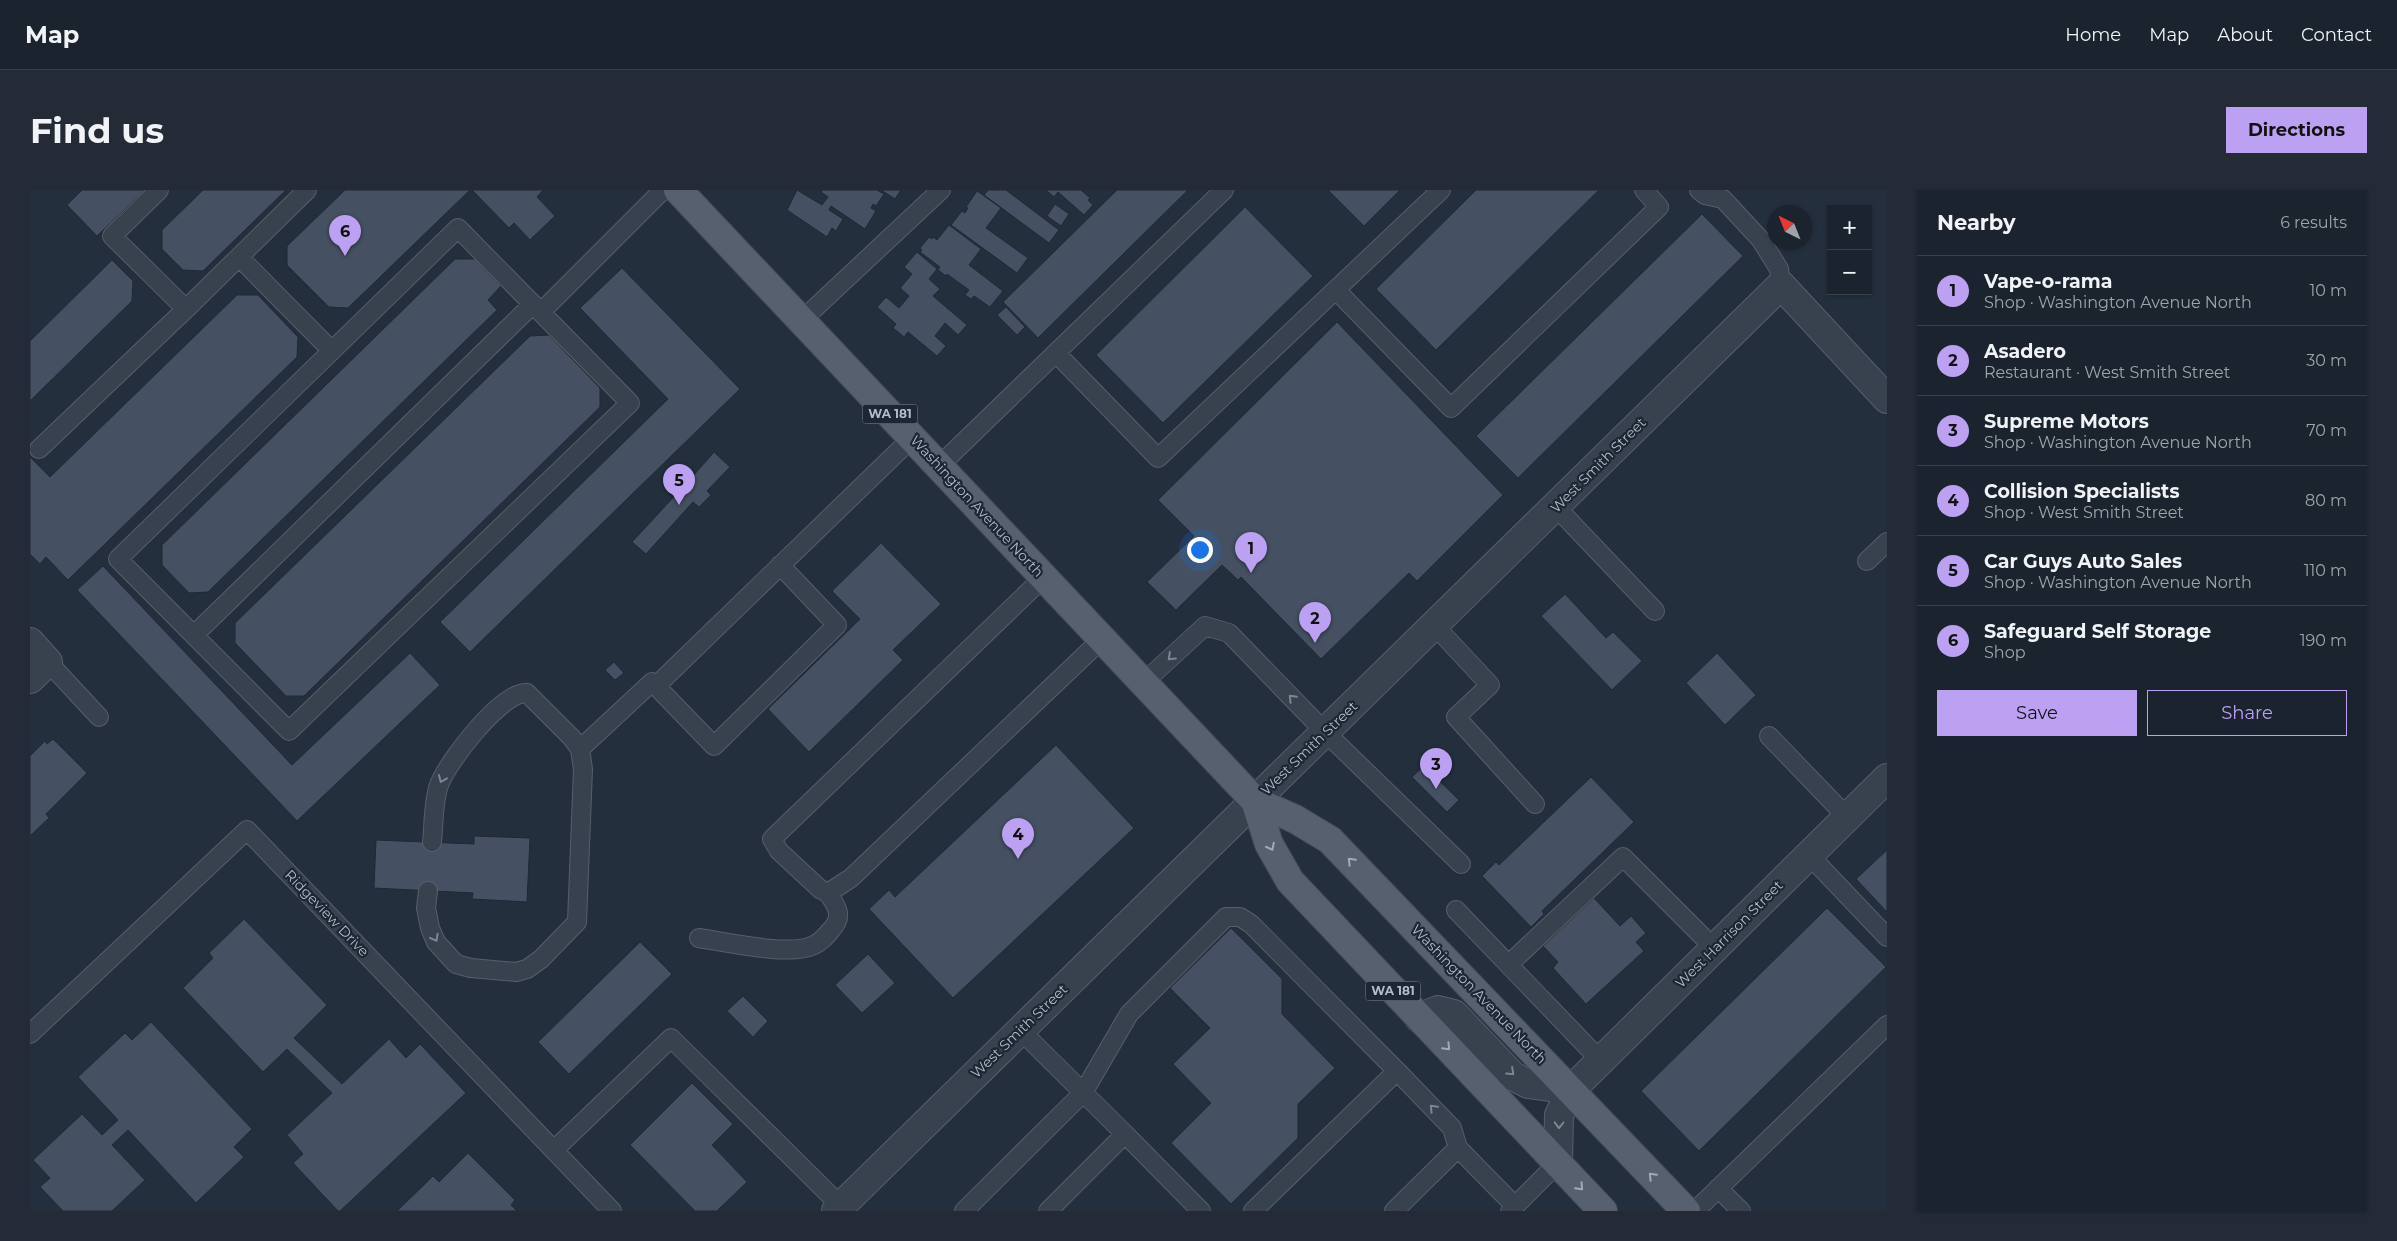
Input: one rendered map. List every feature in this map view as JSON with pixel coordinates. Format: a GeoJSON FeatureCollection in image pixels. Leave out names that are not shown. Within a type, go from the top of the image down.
{"type":"FeatureCollection","features":[{"type":"Feature","properties":{"kind":"main road","name":"Washington Avenue North"},"geometry":{"type":"LineString","coordinates":[[678,190],[1255,801],[1295,819],[1330,840],[1686,1211]]}},
{"type":"Feature","properties":{"kind":"main road","name":"Washington Avenue North"},"geometry":{"type":"LineString","coordinates":[[1255,801],[1269,844],[1290,881],[1603,1211]]}},
{"type":"Feature","properties":{"kind":"street"},"geometry":{"type":"LineString","coordinates":[[1781,285],[1887,399]]}},
{"type":"Feature","properties":{"kind":"street","name":"West Smith Street"},"geometry":{"type":"LineString","coordinates":[[839,1209],[1781,285]]}},
{"type":"Feature","properties":{"kind":"street"},"geometry":{"type":"LineString","coordinates":[[30,642],[39,671]]}},
{"type":"Feature","properties":{"kind":"street","name":"West Harrison Street"},"geometry":{"type":"LineString","coordinates":[[1558,1164],[1559,1114],[1570,1090],[1887,778]]}},
{"type":"Feature","properties":{"kind":"street"},"geometry":{"type":"LineString","coordinates":[[1418,1018],[1438,1010],[1454,1014],[1513,1076],[1528,1084],[1570,1090]]}},
{"type":"Feature","properties":{"kind":"lane"},"geometry":{"type":"LineString","coordinates":[[159,190],[112,236],[186,309]]}},
{"type":"Feature","properties":{"kind":"lane"},"geometry":{"type":"LineString","coordinates":[[39,449],[307,190]]}},
{"type":"Feature","properties":{"kind":"lane"},"geometry":{"type":"LineString","coordinates":[[194,635],[537,308],[664,190]]}},
{"type":"Feature","properties":{"kind":"lane"},"geometry":{"type":"LineString","coordinates":[[802,321],[941,190]]}},
{"type":"Feature","properties":{"kind":"lane"},"geometry":{"type":"LineString","coordinates":[[939,466],[1224,190]]}},
{"type":"Feature","properties":{"kind":"lane"},"geometry":{"type":"LineString","coordinates":[[1056,353],[1158,458],[1441,190]]}},
{"type":"Feature","properties":{"kind":"lane"},"geometry":{"type":"LineString","coordinates":[[1336,290],[1451,408],[1659,207],[1644,190]]}},
{"type":"Feature","properties":{"kind":"lane"},"geometry":{"type":"LineString","coordinates":[[1699,190],[1705,195],[1723,199],[1761,240],[1779,269],[1781,285]]}},
{"type":"Feature","properties":{"kind":"lane"},"geometry":{"type":"LineString","coordinates":[[458,228],[537,308],[630,403],[289,731],[118,558],[458,228]]}},
{"type":"Feature","properties":{"kind":"lane"},"geometry":{"type":"LineString","coordinates":[[239,257],[332,351]]}},
{"type":"Feature","properties":{"kind":"lane"},"geometry":{"type":"LineString","coordinates":[[656,686],[912,438]]}},
{"type":"Feature","properties":{"kind":"lane"},"geometry":{"type":"LineString","coordinates":[[1556,507],[1655,611]]}},
{"type":"Feature","properties":{"kind":"lane"},"geometry":{"type":"LineString","coordinates":[[1867,561],[1887,542]]}},
{"type":"Feature","properties":{"kind":"lane"},"geometry":{"type":"LineString","coordinates":[[580,749],[652,682],[714,746],[837,625],[780,566]]}},
{"type":"Feature","properties":{"kind":"lane"},"geometry":{"type":"LineString","coordinates":[[699,938],[786,950],[813,946],[835,926],[839,910],[828,893],[820,889],[779,851],[772,839],[1044,577]]}},
{"type":"Feature","properties":{"kind":"lane"},"geometry":{"type":"LineString","coordinates":[[1143,683],[1205,626],[1229,633],[1326,733],[1461,864]]}},
{"type":"Feature","properties":{"kind":"lane"},"geometry":{"type":"LineString","coordinates":[[1435,626],[1490,686],[1456,717],[1535,804]]}},
{"type":"Feature","properties":{"kind":"lane"},"geometry":{"type":"LineString","coordinates":[[828,893],[851,878],[1102,639]]}},
{"type":"Feature","properties":{"kind":"lane"},"geometry":{"type":"LineString","coordinates":[[39,671],[99,717]]}},
{"type":"Feature","properties":{"kind":"lane"},"geometry":{"type":"LineString","coordinates":[[428,891],[426,908],[430,928],[436,942],[456,964],[471,968],[516,972],[527,969],[541,959],[577,922],[583,769],[580,749],[572,738],[527,693],[514,695],[468,738],[447,767],[439,786],[432,842]]}},
{"type":"Feature","properties":{"kind":"lane"},"geometry":{"type":"LineString","coordinates":[[1769,736],[1847,817]]}},
{"type":"Feature","properties":{"kind":"lane","name":"Ridgeview Drive"},"geometry":{"type":"LineString","coordinates":[[30,1034],[247,830],[612,1211]]}},
{"type":"Feature","properties":{"kind":"lane"},"geometry":{"type":"LineString","coordinates":[[1809,855],[1887,936]]}},
{"type":"Feature","properties":{"kind":"lane"},"geometry":{"type":"LineString","coordinates":[[1509,964],[1623,857],[1714,948]]}},
{"type":"Feature","properties":{"kind":"lane"},"geometry":{"type":"LineString","coordinates":[[1456,910],[1601,1061]]}},
{"type":"Feature","properties":{"kind":"lane"},"geometry":{"type":"LineString","coordinates":[[964,1211],[1083,1093],[1129,1014],[1226,917],[1240,917],[1252,924],[1397,1071],[1452,1128],[1458,1148],[1513,1208],[1558,1164]]}},
{"type":"Feature","properties":{"kind":"lane"},"geometry":{"type":"LineString","coordinates":[[1695,1211],[1887,1025]]}},
{"type":"Feature","properties":{"kind":"lane"},"geometry":{"type":"LineString","coordinates":[[1020,1030],[1201,1211]]}},
{"type":"Feature","properties":{"kind":"lane"},"geometry":{"type":"LineString","coordinates":[[554,1150],[671,1038],[839,1209]]}},
{"type":"Feature","properties":{"kind":"lane"},"geometry":{"type":"LineString","coordinates":[[1253,1211],[1397,1071]]}},
{"type":"Feature","properties":{"kind":"lane"},"geometry":{"type":"LineString","coordinates":[[1048,1211],[1125,1134]]}},
{"type":"Feature","properties":{"kind":"lane"},"geometry":{"type":"LineString","coordinates":[[1394,1211],[1458,1148]]}},
{"type":"Feature","properties":{"kind":"lane"},"geometry":{"type":"LineString","coordinates":[[1718,1188],[1741,1211]]}},
{"type":"Feature","properties":{"kind":"building"},"geometry":{"type":"Polygon","coordinates":[[[82,190],[145,190],[97,236],[67,205],[82,190]]]}},
{"type":"Feature","properties":{"kind":"building"},"geometry":{"type":"Polygon","coordinates":[[[203,190],[286,190],[203,271],[183,270],[162,249],[162,230],[203,190]]]}},
{"type":"Feature","properties":{"kind":"building"},"geometry":{"type":"Polygon","coordinates":[[[345,190],[470,190],[348,308],[329,307],[287,265],[287,246],[345,190]]]}},
{"type":"Feature","properties":{"kind":"building"},"geometry":{"type":"Polygon","coordinates":[[[472,190],[543,190],[537,197],[555,216],[530,240],[514,223],[509,228],[472,190]]]}},
{"type":"Feature","properties":{"kind":"building"},"geometry":{"type":"Polygon","coordinates":[[[797,190],[822,205],[828,197],[821,192],[822,190],[877,190],[884,194],[876,206],[873,204],[871,208],[876,211],[865,229],[831,206],[829,210],[843,219],[836,231],[832,228],[827,237],[787,210],[797,190]]]}},
{"type":"Feature","properties":{"kind":"building"},"geometry":{"type":"Polygon","coordinates":[[[881,190],[901,190],[895,199],[881,190]]]}},
{"type":"Feature","properties":{"kind":"building"},"geometry":{"type":"Polygon","coordinates":[[[988,190],[1006,190],[1059,230],[1049,243],[984,195],[988,190]]]}},
{"type":"Feature","properties":{"kind":"building"},"geometry":{"type":"Polygon","coordinates":[[[1046,190],[1081,190],[1090,198],[1088,200],[1093,205],[1084,215],[1058,192],[1054,197],[1046,190]]]}},
{"type":"Feature","properties":{"kind":"building"},"geometry":{"type":"Polygon","coordinates":[[[1117,190],[1188,190],[1038,338],[1003,302],[1117,190]]]}},
{"type":"Feature","properties":{"kind":"building"},"geometry":{"type":"Polygon","coordinates":[[[1328,190],[1400,190],[1364,226],[1328,190]]]}},
{"type":"Feature","properties":{"kind":"building"},"geometry":{"type":"Polygon","coordinates":[[[1476,190],[1599,190],[1436,350],[1376,289],[1476,190]]]}},
{"type":"Feature","properties":{"kind":"building"},"geometry":{"type":"Polygon","coordinates":[[[977,191],[1001,208],[986,228],[1028,258],[1017,273],[951,225],[962,211],[965,213],[968,208],[966,207],[977,191]]]}},
{"type":"Feature","properties":{"kind":"building"},"geometry":{"type":"Polygon","coordinates":[[[1055,204],[1069,214],[1061,226],[1047,216],[1055,204]]]}},
{"type":"Feature","properties":{"kind":"building"},"geometry":{"type":"Polygon","coordinates":[[[1245,207],[1313,276],[1163,423],[1096,355],[1245,207]]]}},
{"type":"Feature","properties":{"kind":"building"},"geometry":{"type":"Polygon","coordinates":[[[1702,214],[1743,256],[1518,478],[1476,436],[1702,214]]]}},
{"type":"Feature","properties":{"kind":"building"},"geometry":{"type":"Polygon","coordinates":[[[949,225],[981,249],[969,265],[1003,291],[990,307],[974,296],[971,299],[965,295],[969,290],[947,274],[946,276],[938,270],[940,267],[920,252],[922,250],[920,248],[929,237],[937,240],[949,225]]]}},
{"type":"Feature","properties":{"kind":"building"},"geometry":{"type":"Polygon","coordinates":[[[917,252],[937,269],[929,279],[940,289],[933,296],[967,325],[958,335],[945,323],[935,336],[946,346],[937,356],[908,332],[904,337],[893,328],[896,324],[877,307],[886,297],[899,308],[909,296],[900,288],[912,274],[904,267],[917,252]]]}},
{"type":"Feature","properties":{"kind":"building"},"geometry":{"type":"Polygon","coordinates":[[[455,259],[475,259],[501,286],[488,300],[497,310],[208,592],[189,593],[162,565],[162,545],[455,259]]]}},
{"type":"Feature","properties":{"kind":"building"},"geometry":{"type":"Polygon","coordinates":[[[112,260],[133,281],[132,301],[30,401],[30,341],[112,260]]]}},
{"type":"Feature","properties":{"kind":"building"},"geometry":{"type":"Polygon","coordinates":[[[622,268],[740,389],[470,652],[440,622],[668,399],[580,308],[622,268]]]}},
{"type":"Feature","properties":{"kind":"building"},"geometry":{"type":"Polygon","coordinates":[[[237,295],[258,295],[298,337],[297,357],[68,580],[46,557],[40,564],[30,554],[30,457],[50,477],[237,295]]]}},
{"type":"Feature","properties":{"kind":"building"},"geometry":{"type":"Polygon","coordinates":[[[1006,307],[1025,327],[1017,335],[997,315],[1006,307]]]}},
{"type":"Feature","properties":{"kind":"building"},"geometry":{"type":"Polygon","coordinates":[[[1337,322],[1503,495],[1417,581],[1409,573],[1321,659],[1241,577],[1238,580],[1222,565],[1176,610],[1147,582],[1194,536],[1158,500],[1337,322]]]}},
{"type":"Feature","properties":{"kind":"building"},"geometry":{"type":"Polygon","coordinates":[[[549,335],[600,388],[600,407],[304,696],[286,696],[235,643],[235,623],[530,336],[549,335]]]}},
{"type":"Feature","properties":{"kind":"building"},"geometry":{"type":"Polygon","coordinates":[[[714,452],[730,467],[707,491],[711,495],[699,507],[693,502],[646,554],[632,542],[681,489],[676,485],[688,472],[693,476],[714,452]]]}},
{"type":"Feature","properties":{"kind":"building"},"geometry":{"type":"Polygon","coordinates":[[[881,543],[941,604],[893,650],[903,660],[809,752],[768,709],[860,619],[832,591],[881,543]]]}},
{"type":"Feature","properties":{"kind":"building"},"geometry":{"type":"Polygon","coordinates":[[[103,566],[292,765],[410,653],[440,685],[297,821],[77,590],[103,566]]]}},
{"type":"Feature","properties":{"kind":"building"},"geometry":{"type":"Polygon","coordinates":[[[1565,594],[1606,638],[1613,632],[1642,661],[1612,690],[1541,616],[1565,594]]]}},
{"type":"Feature","properties":{"kind":"building"},"geometry":{"type":"Polygon","coordinates":[[[1717,653],[1756,695],[1725,725],[1686,683],[1717,653]]]}},
{"type":"Feature","properties":{"kind":"building"},"geometry":{"type":"Polygon","coordinates":[[[614,662],[624,673],[615,680],[605,670],[614,662]]]}},
{"type":"Feature","properties":{"kind":"building"},"geometry":{"type":"Polygon","coordinates":[[[53,739],[87,773],[46,814],[49,818],[30,836],[30,756],[45,741],[47,744],[53,739]]]}},
{"type":"Feature","properties":{"kind":"building"},"geometry":{"type":"Polygon","coordinates":[[[1056,745],[1134,828],[953,998],[869,909],[889,890],[895,897],[1056,745]]]}},
{"type":"Feature","properties":{"kind":"building"},"geometry":{"type":"Polygon","coordinates":[[[1424,766],[1459,800],[1447,812],[1412,777],[1424,766]]]}},
{"type":"Feature","properties":{"kind":"building"},"geometry":{"type":"Polygon","coordinates":[[[1591,777],[1634,822],[1542,911],[1544,914],[1531,927],[1482,876],[1496,862],[1499,865],[1591,777]]]}},
{"type":"Feature","properties":{"kind":"building"},"geometry":{"type":"Polygon","coordinates":[[[474,836],[530,838],[527,902],[472,899],[473,893],[374,888],[376,840],[474,844],[474,836]]]}},
{"type":"Feature","properties":{"kind":"building"},"geometry":{"type":"Polygon","coordinates":[[[1887,850],[1887,912],[1856,879],[1887,850]]]}},
{"type":"Feature","properties":{"kind":"building"},"geometry":{"type":"Polygon","coordinates":[[[1594,898],[1620,926],[1631,916],[1646,933],[1636,942],[1644,951],[1586,1004],[1553,968],[1558,962],[1543,946],[1594,898]]]}},
{"type":"Feature","properties":{"kind":"building"},"geometry":{"type":"Polygon","coordinates":[[[1827,908],[1886,967],[1699,1151],[1641,1091],[1827,908]]]}},
{"type":"Feature","properties":{"kind":"building"},"geometry":{"type":"Polygon","coordinates":[[[244,919],[327,1005],[294,1038],[342,1084],[389,1039],[406,1058],[420,1044],[466,1093],[340,1211],[293,1163],[303,1154],[287,1135],[332,1093],[287,1049],[263,1072],[183,988],[213,958],[209,953],[244,919]]]}},
{"type":"Feature","properties":{"kind":"building"},"geometry":{"type":"Polygon","coordinates":[[[1231,928],[1282,979],[1282,1014],[1335,1068],[1298,1104],[1298,1138],[1231,1204],[1171,1143],[1211,1103],[1173,1064],[1210,1028],[1170,988],[1231,928]]]}},
{"type":"Feature","properties":{"kind":"building"},"geometry":{"type":"Polygon","coordinates":[[[640,942],[672,974],[569,1074],[538,1042],[640,942]]]}},
{"type":"Feature","properties":{"kind":"building"},"geometry":{"type":"Polygon","coordinates":[[[868,954],[895,983],[862,1013],[835,985],[868,954]]]}},
{"type":"Feature","properties":{"kind":"building"},"geometry":{"type":"Polygon","coordinates":[[[743,996],[768,1021],[753,1037],[727,1011],[743,996]]]}},
{"type":"Feature","properties":{"kind":"building"},"geometry":{"type":"Polygon","coordinates":[[[151,1022],[252,1129],[234,1147],[244,1157],[196,1203],[128,1130],[112,1145],[145,1180],[112,1211],[63,1211],[40,1187],[50,1178],[33,1160],[82,1114],[102,1135],[118,1120],[78,1077],[125,1033],[132,1040],[151,1022]]]}},
{"type":"Feature","properties":{"kind":"building"},"geometry":{"type":"Polygon","coordinates":[[[692,1083],[733,1124],[712,1145],[747,1182],[717,1211],[695,1211],[630,1145],[692,1083]]]}},
{"type":"Feature","properties":{"kind":"building"},"geometry":{"type":"Polygon","coordinates":[[[468,1153],[515,1200],[511,1205],[517,1211],[397,1211],[433,1176],[439,1182],[468,1153]]]}},
{"type":"Feature","properties":{"kind":"place","name":"Safeguard Self Storage"},"geometry":{"type":"Point","coordinates":[345,256]}},
{"type":"Feature","properties":{"kind":"place","name":"Car Guys Auto Sales"},"geometry":{"type":"Point","coordinates":[679,505]}},
{"type":"Feature","properties":{"kind":"place","name":"Vape-o-rama"},"geometry":{"type":"Point","coordinates":[1251,573]}},
{"type":"Feature","properties":{"kind":"place","name":"Asadero"},"geometry":{"type":"Point","coordinates":[1315,643]}},
{"type":"Feature","properties":{"kind":"place","name":"Supreme Motors"},"geometry":{"type":"Point","coordinates":[1436,789]}},
{"type":"Feature","properties":{"kind":"place","name":"Collision Specialists"},"geometry":{"type":"Point","coordinates":[1018,859]}}]}
